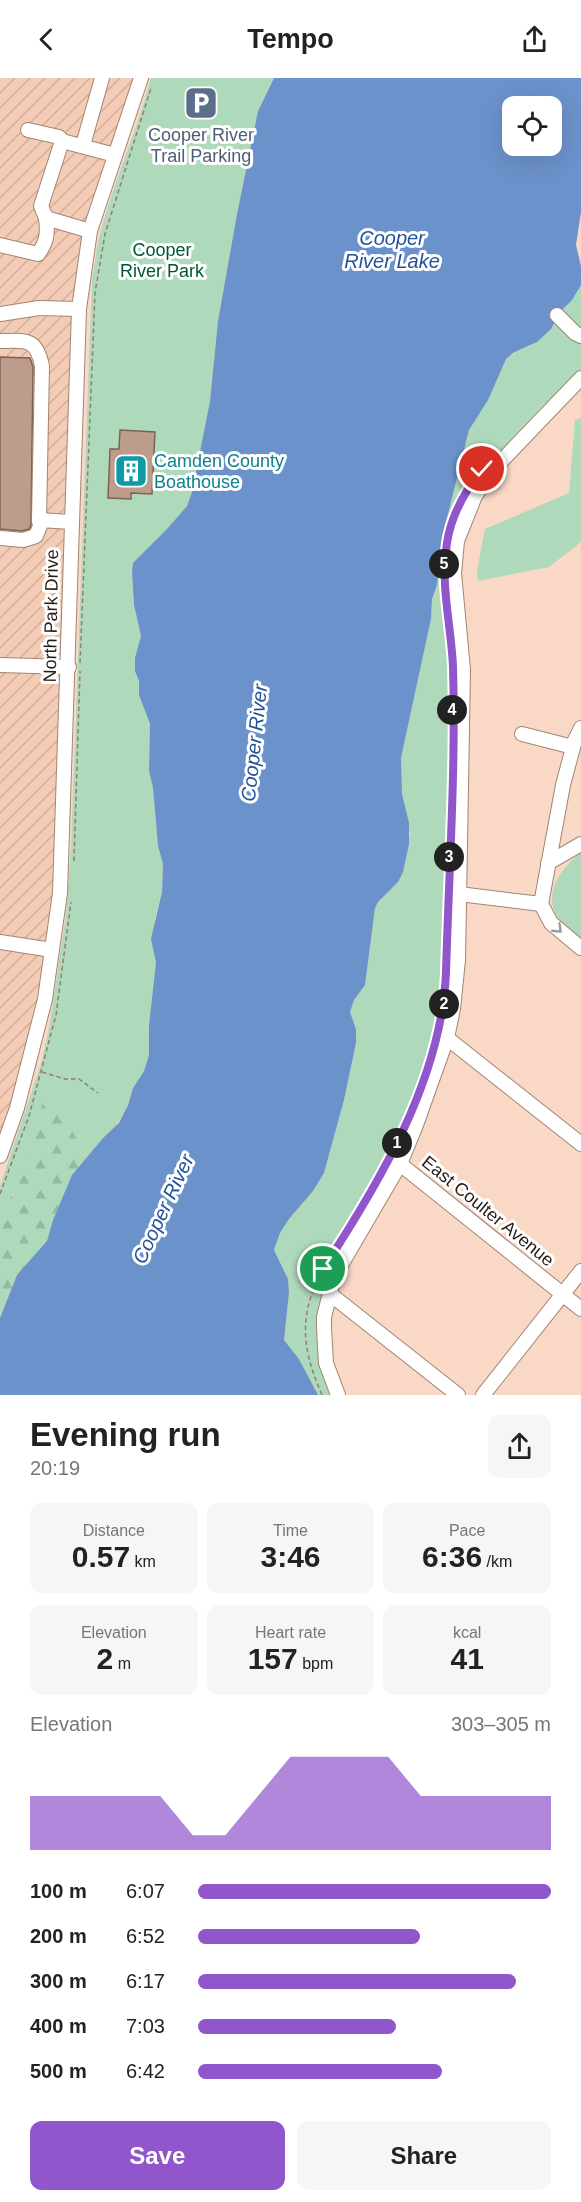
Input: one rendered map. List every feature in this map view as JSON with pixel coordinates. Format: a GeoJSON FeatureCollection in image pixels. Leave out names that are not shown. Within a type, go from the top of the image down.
{"type":"FeatureCollection","features":[{"type":"Feature","properties":{"kind":"street"},"geometry":{"type":"LineString","coordinates":[[83,146],[102,78]]}},
{"type":"Feature","properties":{"kind":"street","name":"North Park Drive"},"geometry":{"type":"LineString","coordinates":[[0,1156],[17,1108],[45,999],[60,893],[79,309],[84,264],[90,231],[138,79]]}},
{"type":"Feature","properties":{"kind":"street"},"geometry":{"type":"LineString","coordinates":[[28,130],[115,154]]}},
{"type":"Feature","properties":{"kind":"street"},"geometry":{"type":"LineString","coordinates":[[0,245],[38,254],[45,244],[46,218],[41,206],[62,141]]}},
{"type":"Feature","properties":{"kind":"street"},"geometry":{"type":"LineString","coordinates":[[46,218],[59,224],[90,231]]}},
{"type":"Feature","properties":{"kind":"street"},"geometry":{"type":"LineString","coordinates":[[0,314],[39,308],[79,309]]}},
{"type":"Feature","properties":{"kind":"street"},"geometry":{"type":"LineString","coordinates":[[557,315],[581,336]]}},
{"type":"Feature","properties":{"kind":"street"},"geometry":{"type":"LineString","coordinates":[[0,341],[16,341],[35,345],[42,366],[40,526],[36,536],[23,540],[0,538]]}},
{"type":"Feature","properties":{"kind":"street"},"geometry":{"type":"LineString","coordinates":[[338,1395],[326,1363],[324,1317],[334,1277],[400,1164],[447,1038],[453,1009],[458,960],[463,670],[454,573],[457,541],[475,496],[491,472],[581,378]]}},
{"type":"Feature","properties":{"kind":"street"},"geometry":{"type":"LineString","coordinates":[[39,520],[72,522]]}},
{"type":"Feature","properties":{"kind":"street"},"geometry":{"type":"LineString","coordinates":[[0,665],[69,668]]}},
{"type":"Feature","properties":{"kind":"street"},"geometry":{"type":"LineString","coordinates":[[581,728],[573,747],[541,904],[551,923],[581,948]]}},
{"type":"Feature","properties":{"kind":"street"},"geometry":{"type":"LineString","coordinates":[[522,734],[573,747]]}},
{"type":"Feature","properties":{"kind":"street"},"geometry":{"type":"LineString","coordinates":[[548,862],[581,844]]}},
{"type":"Feature","properties":{"kind":"street"},"geometry":{"type":"LineString","coordinates":[[459,894],[541,904]]}},
{"type":"Feature","properties":{"kind":"street"},"geometry":{"type":"LineString","coordinates":[[0,942],[52,950]]}},
{"type":"Feature","properties":{"kind":"street"},"geometry":{"type":"LineString","coordinates":[[447,1038],[581,1144]]}},
{"type":"Feature","properties":{"kind":"street","name":"East Coulter Avenue"},"geometry":{"type":"LineString","coordinates":[[400,1164],[581,1309]]}},
{"type":"Feature","properties":{"kind":"street"},"geometry":{"type":"LineString","coordinates":[[483,1395],[581,1271]]}},
{"type":"Feature","properties":{"kind":"street"},"geometry":{"type":"LineString","coordinates":[[330,1294],[458,1395]]}},
{"type":"Feature","properties":{"kind":"path"},"geometry":{"type":"LineString","coordinates":[[41,1071],[65,1079],[79,1078],[98,1093]]}},
{"type":"Feature","properties":{"kind":"path"},"geometry":{"type":"LineString","coordinates":[[322,1395],[307,1355],[306,1324],[316,1281],[336,1250]]}},
{"type":"Feature","properties":{"kind":"shaded area"},"geometry":{"type":"Polygon","coordinates":[[[0,78],[141,78],[84,264],[52,950],[0,1156],[0,78]]]}},
{"type":"Feature","properties":{"kind":"green space","name":"Cooper River Park"},"geometry":{"type":"Polygon","coordinates":[[[151,78],[274,78],[258,111],[237,214],[218,321],[210,401],[192,492],[187,506],[134,563],[132,572],[134,605],[141,636],[139,695],[150,724],[149,771],[153,788],[158,846],[163,864],[162,892],[155,919],[156,962],[149,1025],[149,1055],[144,1071],[133,1088],[125,1113],[113,1130],[87,1157],[50,1237],[13,1283],[0,1318],[0,1186],[41,1064],[49,1028],[66,915],[71,848],[92,280],[106,214],[151,78]]]}},
{"type":"Feature","properties":{"kind":"green space"},"geometry":{"type":"Polygon","coordinates":[[[581,284],[581,378],[530,430],[464,520],[457,617],[453,1009],[416,1125],[334,1277],[324,1317],[338,1395],[318,1395],[299,1359],[284,1340],[289,1293],[288,1279],[274,1250],[280,1233],[289,1219],[313,1191],[324,1173],[344,1100],[356,1043],[356,1029],[350,1012],[354,1000],[365,985],[375,908],[398,882],[410,833],[402,794],[401,758],[431,619],[442,538],[469,430],[506,359],[539,340],[581,284]]]}},
{"type":"Feature","properties":{"kind":"green space"},"geometry":{"type":"Polygon","coordinates":[[[581,418],[581,542],[549,567],[478,581],[477,571],[485,529],[569,493],[575,420],[581,418]]]}},
{"type":"Feature","properties":{"kind":"green space"},"geometry":{"type":"Polygon","coordinates":[[[581,853],[581,939],[562,923],[556,914],[552,904],[552,894],[559,876],[581,853]]]}},
{"type":"Feature","properties":{"kind":"green space"},"geometry":{"type":"Polygon","coordinates":[[[47,1087],[87,1157],[72,1175],[53,1220],[48,1241],[17,1275],[0,1318],[0,1223],[30,1149],[47,1087]]]}},
{"type":"Feature","properties":{"kind":"water","name":"Cooper River Lake"},"geometry":{"type":"Polygon","coordinates":[[[274,78],[581,78],[581,212],[576,245],[581,266],[581,285],[572,300],[559,313],[551,329],[537,342],[513,353],[506,359],[488,400],[469,430],[442,538],[431,619],[401,758],[402,794],[409,823],[409,844],[403,872],[398,882],[375,908],[365,985],[354,1000],[350,1012],[356,1029],[356,1043],[344,1100],[324,1173],[313,1191],[289,1219],[280,1233],[274,1250],[288,1279],[289,1293],[284,1340],[299,1359],[318,1395],[0,1395],[0,1318],[17,1275],[47,1241],[53,1220],[72,1175],[103,1138],[119,1123],[133,1088],[144,1071],[149,1055],[149,1025],[156,962],[151,939],[162,892],[163,864],[158,846],[153,788],[149,771],[150,724],[139,695],[139,681],[135,671],[135,658],[141,636],[134,605],[132,572],[133,563],[187,506],[192,492],[210,401],[218,321],[258,111],[274,78]]]}},
{"type":"Feature","properties":{"kind":"building"},"geometry":{"type":"Polygon","coordinates":[[[0,357],[30,358],[33,367],[31,525],[29,529],[22,531],[0,529],[0,357]]]}},
{"type":"Feature","properties":{"kind":"building","name":"Camden County Boathouse"},"geometry":{"type":"Polygon","coordinates":[[[120,430],[155,432],[152,494],[131,493],[131,499],[108,498],[110,449],[119,449],[120,430]]]}},
{"type":"Feature","properties":{"kind":"place","name":"Cooper River Trail Parking"},"geometry":{"type":"Point","coordinates":[201,103]}},
{"type":"Feature","properties":{"kind":"place","name":"Camden County Boathouse"},"geometry":{"type":"Point","coordinates":[131,471]}},
{"type":"Feature","properties":{"kind":"route"},"geometry":{"type":"LineString","coordinates":[[323,1269],[374,1188],[393,1153],[422,1084],[443,1008],[446,972],[453,666],[444,571],[447,539],[456,511],[471,483],[482,469]]}},
{"type":"Feature","properties":{"kind":"water label","name":"Cooper River"},"geometry":{"type":"Point","coordinates":[254,743]}},
{"type":"Feature","properties":{"kind":"water label","name":"Cooper River"},"geometry":{"type":"Point","coordinates":[163,1209]}}]}
